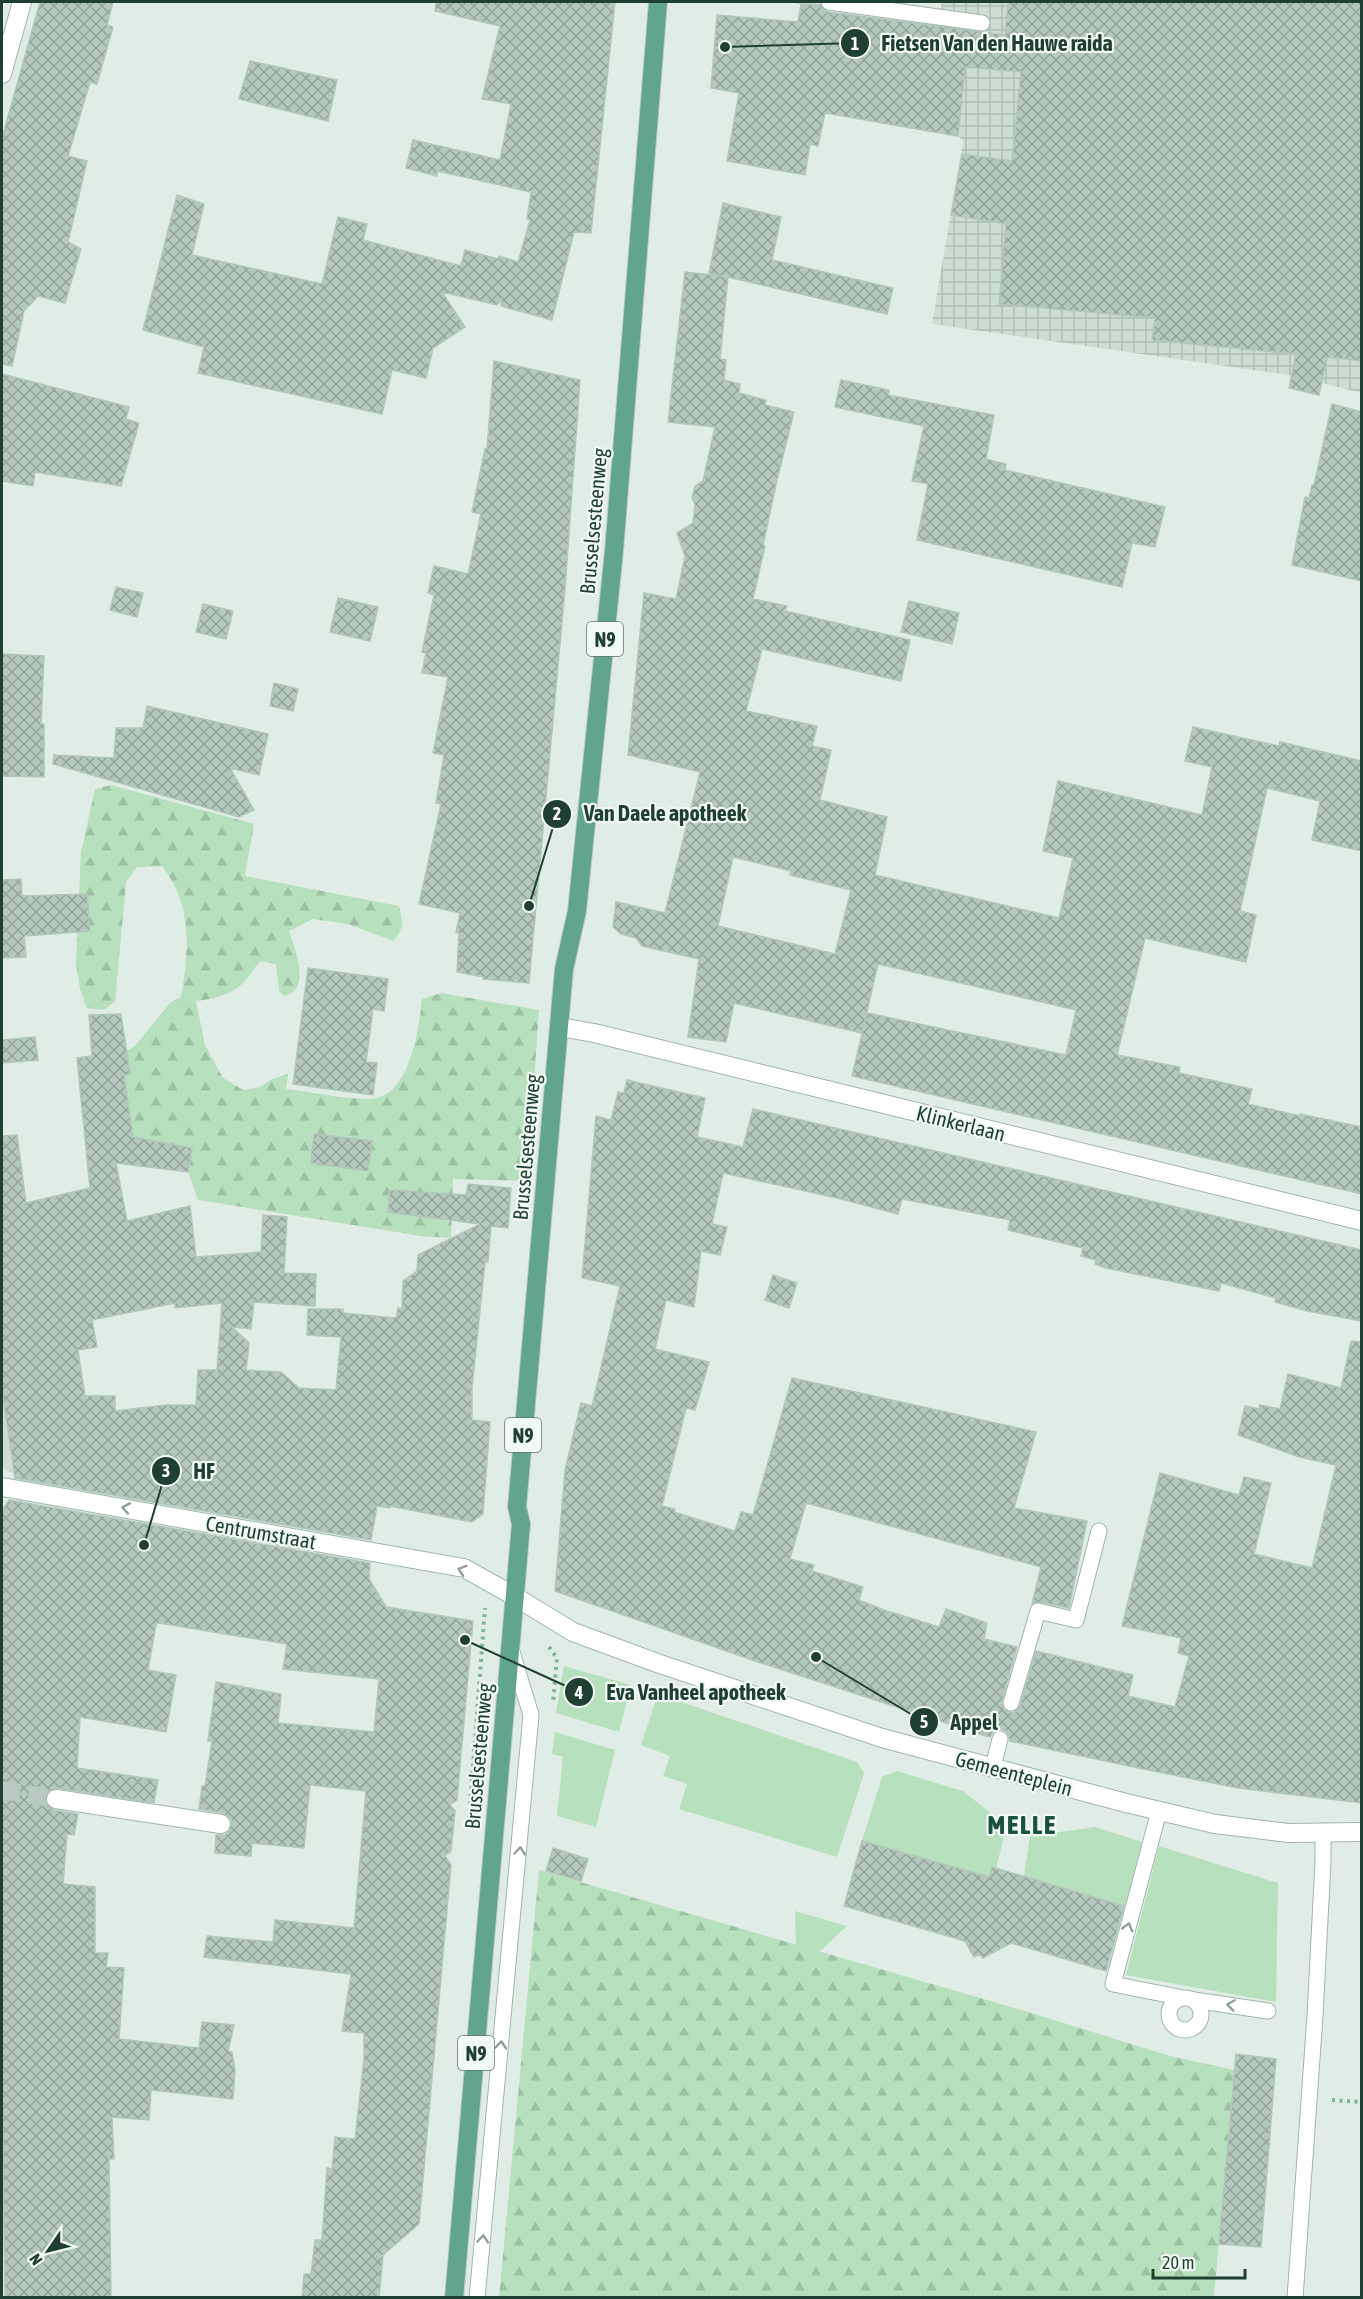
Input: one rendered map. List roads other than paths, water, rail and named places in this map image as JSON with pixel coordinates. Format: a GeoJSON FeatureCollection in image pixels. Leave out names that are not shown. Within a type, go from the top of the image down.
{"type":"FeatureCollection","features":[{"type":"Feature","properties":{"kind":"main road","name":"Brusselsesteenweg"},"geometry":{"type":"LineString","coordinates":[[454,2298],[521,1524],[517,1507],[564,969],[577,911],[611,575],[658,2]]}},
{"type":"Feature","properties":{"kind":"street"},"geometry":{"type":"LineString","coordinates":[[2,74],[22,2]]}},
{"type":"Feature","properties":{"kind":"street","name":"Klinkerlaan"},"geometry":{"type":"LineString","coordinates":[[560,1027],[594,1033],[1362,1221]]}},
{"type":"Feature","properties":{"kind":"street","name":"Centrumstraat"},"geometry":{"type":"LineString","coordinates":[[2,1487],[464,1568],[514,1596]]}},
{"type":"Feature","properties":{"kind":"street","name":"Gemeenteplein"},"geometry":{"type":"LineString","coordinates":[[514,1596],[573,1632],[657,1663],[882,1738],[1160,1811],[1251,1830],[1288,1833],[1362,1832]]}},
{"type":"Feature","properties":{"kind":"street"},"geometry":{"type":"LineString","coordinates":[[56,1799],[221,1824]]}},
{"type":"Feature","properties":{"kind":"lane"},"geometry":{"type":"LineString","coordinates":[[829,2],[982,23]]}},
{"type":"Feature","properties":{"kind":"lane"},"geometry":{"type":"LineString","coordinates":[[1011,1703],[1038,1611],[1076,1620],[1099,1531]]}},
{"type":"Feature","properties":{"kind":"lane"},"geometry":{"type":"LineString","coordinates":[[477,2298],[531,1715],[510,1645]]}},
{"type":"Feature","properties":{"kind":"lane"},"geometry":{"type":"LineString","coordinates":[[993,1767],[1000,1739]]}},
{"type":"Feature","properties":{"kind":"lane"},"geometry":{"type":"LineString","coordinates":[[1160,1811],[1113,1984],[1188,1999],[1268,2011]]}},
{"type":"Feature","properties":{"kind":"lane"},"geometry":{"type":"LineString","coordinates":[[1295,2298],[1309,2098],[1323,1832]]}},
{"type":"Feature","properties":{"kind":"tunnel"},"geometry":{"type":"LineString","coordinates":[[2,1790],[56,1799]]}},
{"type":"Feature","properties":{"kind":"place","name":"Fietsen Van den Hauwe raida"},"geometry":{"type":"Point","coordinates":[725,47]}},
{"type":"Feature","properties":{"kind":"place","name":"Van Daele apotheek"},"geometry":{"type":"Point","coordinates":[529,906]}},
{"type":"Feature","properties":{"kind":"place","name":"HF"},"geometry":{"type":"Point","coordinates":[144,1545]}},
{"type":"Feature","properties":{"kind":"place","name":"Eva Vanheel apotheek"},"geometry":{"type":"Point","coordinates":[465,1640]}},
{"type":"Feature","properties":{"kind":"place","name":"Appel"},"geometry":{"type":"Point","coordinates":[816,1657]}},
{"type":"Feature","properties":{"kind":"district","name":"MELLE"},"geometry":{"type":"Point","coordinates":[1022,1824]}}]}
